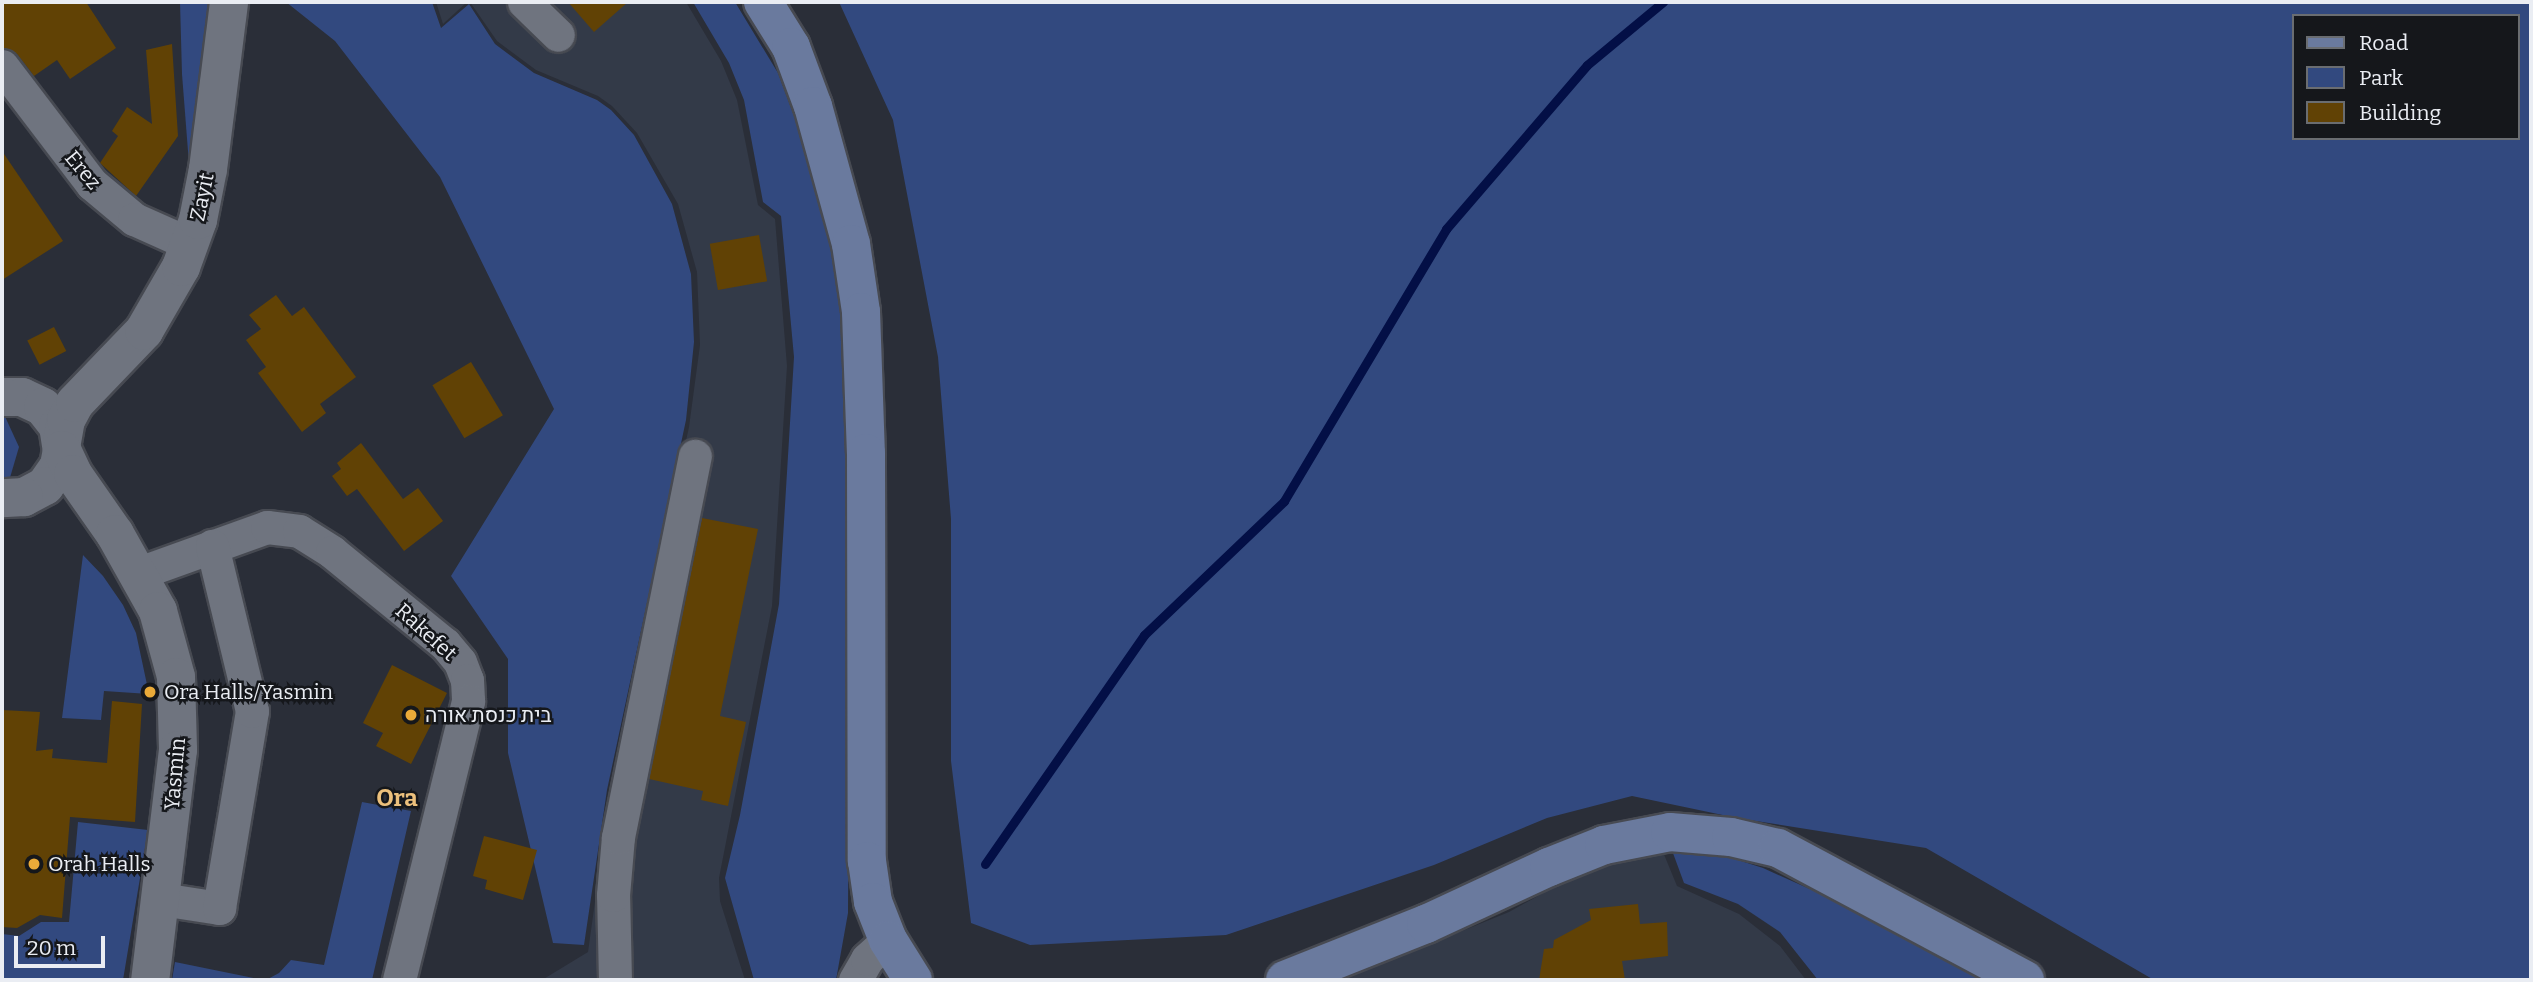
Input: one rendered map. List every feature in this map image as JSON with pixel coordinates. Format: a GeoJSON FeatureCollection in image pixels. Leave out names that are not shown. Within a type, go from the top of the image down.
{"type":"FeatureCollection","features":[{"type":"Feature","properties":{"kind":"main road"},"geometry":{"type":"LineString","coordinates":[[763,2],[791,47],[813,106],[851,244],[861,312],[869,626],[867,850],[873,902],[888,940],[913,980]]}},
{"type":"Feature","properties":{"kind":"main road"},"geometry":{"type":"LineString","coordinates":[[1285,980],[1426,924],[1560,862],[1604,845],[1670,832],[1731,836],[1777,848],[2025,980]]}},
{"type":"Feature","properties":{"kind":"street","name":"Zayit"},"geometry":{"type":"LineString","coordinates":[[17,497],[55,474],[66,420],[75,403],[158,311],[190,244],[208,169],[229,2]]}},
{"type":"Feature","properties":{"kind":"street"},"geometry":{"type":"LineString","coordinates":[[524,2],[558,35]]}},
{"type":"Feature","properties":{"kind":"street","name":"Erez"},"geometry":{"type":"LineString","coordinates":[[2,66],[92,184],[134,219],[190,244]]}},
{"type":"Feature","properties":{"kind":"street","name":"Zayit"},"geometry":{"type":"LineString","coordinates":[[10,395],[70,388],[110,367]]}},
{"type":"Feature","properties":{"kind":"street","name":"Yasmin"},"geometry":{"type":"LineString","coordinates":[[10,395],[49,413],[58,426],[62,446],[73,474],[139,573],[166,633],[178,701],[178,750],[150,980]]}},
{"type":"Feature","properties":{"kind":"street"},"geometry":{"type":"LineString","coordinates":[[615,980],[612,895],[618,837],[695,456]]}},
{"type":"Feature","properties":{"kind":"street","name":"Yasmin"},"geometry":{"type":"LineString","coordinates":[[17,497],[66,504],[86,518],[139,573]]}},
{"type":"Feature","properties":{"kind":"street","name":"Rakefet"},"geometry":{"type":"LineString","coordinates":[[139,573],[267,527],[284,527],[307,535],[445,644],[466,674],[467,709],[399,980]]}},
{"type":"Feature","properties":{"kind":"street"},"geometry":{"type":"LineString","coordinates":[[161,899],[219,908],[252,711],[212,546]]}},
{"type":"Feature","properties":{"kind":"street"},"geometry":{"type":"LineString","coordinates":[[855,980],[867,959],[888,940]]}},
{"type":"Feature","properties":{"kind":"shaded area"},"geometry":{"type":"Polygon","coordinates":[[[436,2],[467,2],[443,24],[436,2]]]}},
{"type":"Feature","properties":{"kind":"shaded area"},"geometry":{"type":"Polygon","coordinates":[[[470,2],[686,2],[721,61],[737,100],[758,205],[775,219],[787,366],[772,606],[719,878],[720,901],[745,980],[542,980],[588,952],[611,786],[689,427],[700,345],[697,272],[678,204],[637,133],[612,106],[598,96],[536,70],[497,41],[470,2]]]}},
{"type":"Feature","properties":{"kind":"shaded area"},"geometry":{"type":"Polygon","coordinates":[[[1663,852],[1677,886],[1739,914],[1780,946],[1806,980],[1341,980],[1509,912],[1581,872],[1663,852]]]}},
{"type":"Feature","properties":{"kind":"green space"},"geometry":{"type":"Polygon","coordinates":[[[180,2],[212,2],[189,164],[182,74],[180,2]]]}},
{"type":"Feature","properties":{"kind":"green space"},"geometry":{"type":"Polygon","coordinates":[[[286,2],[432,2],[441,28],[469,4],[495,44],[534,73],[597,100],[611,110],[634,135],[672,204],[691,274],[694,342],[686,420],[607,790],[584,945],[553,943],[508,753],[508,659],[451,576],[554,409],[440,177],[335,41],[286,2]]]}},
{"type":"Feature","properties":{"kind":"green space"},"geometry":{"type":"Polygon","coordinates":[[[693,2],[735,2],[778,73],[806,148],[829,227],[846,332],[851,448],[848,913],[836,980],[754,980],[725,878],[740,815],[779,604],[794,357],[781,216],[763,202],[744,100],[729,63],[693,2]]]}},
{"type":"Feature","properties":{"kind":"green space"},"geometry":{"type":"Polygon","coordinates":[[[839,2],[2531,2],[2531,980],[2154,980],[1926,848],[1737,818],[1632,796],[1547,818],[1434,865],[1226,935],[1030,945],[971,923],[951,761],[951,519],[938,357],[893,120],[839,2]]]}},
{"type":"Feature","properties":{"kind":"green space"},"geometry":{"type":"Polygon","coordinates":[[[2,410],[19,447],[9,481],[2,475],[2,410]]]}},
{"type":"Feature","properties":{"kind":"green space"},"geometry":{"type":"Polygon","coordinates":[[[83,555],[103,576],[123,605],[136,633],[149,694],[104,691],[101,720],[62,718],[83,555]]]}},
{"type":"Feature","properties":{"kind":"green space"},"geometry":{"type":"Polygon","coordinates":[[[362,802],[411,811],[372,980],[266,980],[279,973],[291,960],[324,965],[362,802]]]}},
{"type":"Feature","properties":{"kind":"green space"},"geometry":{"type":"Polygon","coordinates":[[[78,822],[148,830],[123,980],[2,980],[2,934],[19,936],[41,922],[69,922],[78,822]]]}},
{"type":"Feature","properties":{"kind":"green space"},"geometry":{"type":"Polygon","coordinates":[[[1670,845],[1713,852],[1763,868],[2012,980],[1818,980],[1780,932],[1738,904],[1684,883],[1670,845]]]}},
{"type":"Feature","properties":{"kind":"green space"},"geometry":{"type":"Polygon","coordinates":[[[175,962],[264,980],[172,980],[175,962]]]}},
{"type":"Feature","properties":{"kind":"building"},"geometry":{"type":"Polygon","coordinates":[[[2,2],[86,2],[116,48],[70,79],[57,60],[34,76],[17,54],[2,47],[2,2]]]}},
{"type":"Feature","properties":{"kind":"building"},"geometry":{"type":"Polygon","coordinates":[[[568,2],[628,2],[594,32],[568,2]]]}},
{"type":"Feature","properties":{"kind":"building"},"geometry":{"type":"Polygon","coordinates":[[[172,44],[178,136],[136,196],[100,163],[118,136],[112,131],[127,107],[152,124],[146,50],[172,44]]]}},
{"type":"Feature","properties":{"kind":"building"},"geometry":{"type":"Polygon","coordinates":[[[2,151],[63,241],[2,280],[2,151]]]}},
{"type":"Feature","properties":{"kind":"building"},"geometry":{"type":"Polygon","coordinates":[[[759,235],[767,281],[718,290],[710,244],[759,235]]]}},
{"type":"Feature","properties":{"kind":"building"},"geometry":{"type":"Polygon","coordinates":[[[276,295],[292,316],[304,307],[356,377],[320,404],[326,413],[302,432],[258,373],[266,367],[246,340],[261,329],[249,315],[276,295]]]}},
{"type":"Feature","properties":{"kind":"building"},"geometry":{"type":"Polygon","coordinates":[[[54,327],[66,351],[40,365],[27,341],[54,327]]]}},
{"type":"Feature","properties":{"kind":"building"},"geometry":{"type":"Polygon","coordinates":[[[471,362],[503,415],[464,438],[432,385],[471,362]]]}},
{"type":"Feature","properties":{"kind":"building"},"geometry":{"type":"Polygon","coordinates":[[[361,443],[403,499],[418,488],[443,521],[404,551],[357,489],[347,496],[332,476],[341,469],[337,463],[361,443]]]}},
{"type":"Feature","properties":{"kind":"building"},"geometry":{"type":"Polygon","coordinates":[[[702,518],[758,529],[720,716],[746,722],[728,806],[701,800],[703,791],[649,779],[702,518]]]}},
{"type":"Feature","properties":{"kind":"building"},"geometry":{"type":"Polygon","coordinates":[[[392,665],[447,693],[411,764],[376,746],[383,733],[363,723],[392,665]]]}},
{"type":"Feature","properties":{"kind":"building","name":"Orah Halls"},"geometry":{"type":"Polygon","coordinates":[[[112,701],[142,704],[135,822],[70,817],[62,918],[40,915],[17,928],[2,927],[2,710],[40,712],[36,751],[53,749],[52,758],[107,763],[112,701]]]}},
{"type":"Feature","properties":{"kind":"building"},"geometry":{"type":"Polygon","coordinates":[[[484,836],[537,850],[523,900],[485,889],[487,880],[473,876],[484,836]]]}},
{"type":"Feature","properties":{"kind":"building"},"geometry":{"type":"Polygon","coordinates":[[[1638,904],[1640,924],[1667,922],[1668,956],[1622,961],[1625,980],[1539,980],[1544,949],[1553,948],[1554,940],[1591,920],[1589,909],[1638,904]]]}},
{"type":"Feature","properties":{"kind":"waterway"},"geometry":{"type":"LineString","coordinates":[[985,864],[1144,635],[1284,501],[1446,229],[1587,65],[1663,2]]}},
{"type":"Feature","properties":{"kind":"place","name":"Ora Halls/Yasmin"},"geometry":{"type":"Point","coordinates":[150,692]}},
{"type":"Feature","properties":{"kind":"place","name":"בית כנסת אורה"},"geometry":{"type":"Point","coordinates":[411,715]}},
{"type":"Feature","properties":{"kind":"place","name":"Orah Halls"},"geometry":{"type":"Point","coordinates":[34,864]}},
{"type":"Feature","properties":{"kind":"district","name":"Ora"},"geometry":{"type":"Point","coordinates":[397,799]}}]}
